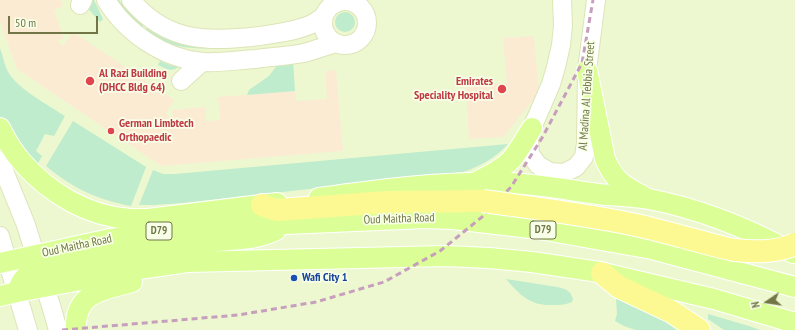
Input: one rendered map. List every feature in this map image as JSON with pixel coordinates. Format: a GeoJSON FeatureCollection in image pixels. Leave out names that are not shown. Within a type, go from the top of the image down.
{"type":"FeatureCollection","features":[{"type":"Feature","properties":{"kind":"highway"},"geometry":{"type":"LineString","coordinates":[[262,205],[278,210],[388,202],[479,192],[558,211],[652,228],[734,250],[763,252],[789,247],[795,244]]}},
{"type":"Feature","properties":{"kind":"highway"},"geometry":{"type":"LineString","coordinates":[[602,273],[619,287],[672,312],[699,330]]}},
{"type":"Feature","properties":{"kind":"main road"},"geometry":{"type":"LineString","coordinates":[[587,70],[601,145],[610,170],[619,182],[648,199]]}},
{"type":"Feature","properties":{"kind":"main road"},"geometry":{"type":"LineString","coordinates":[[0,128],[21,162],[47,187],[76,205],[93,211],[123,218],[148,219],[262,205]]}},
{"type":"Feature","properties":{"kind":"main road"},"geometry":{"type":"LineString","coordinates":[[479,192],[501,168],[511,160],[519,150],[532,128]]}},
{"type":"Feature","properties":{"kind":"main road"},"geometry":{"type":"LineString","coordinates":[[479,192],[516,184],[648,199],[694,210],[746,229],[795,254]]}},
{"type":"Feature","properties":{"kind":"main road","name":"Oud Maitha Road"},"geometry":{"type":"LineString","coordinates":[[9,294],[40,271],[110,239],[166,230],[222,225],[286,224],[425,218],[490,222],[652,249],[795,287]]}},
{"type":"Feature","properties":{"kind":"main road","name":"Oud Maitha Road"},"geometry":{"type":"LineString","coordinates":[[4,262],[40,271],[139,269],[187,262],[212,261],[446,256],[489,258],[532,262],[602,273],[714,299],[795,323]]}},
{"type":"Feature","properties":{"kind":"main road"},"geometry":{"type":"LineString","coordinates":[[76,330],[75,320],[78,310],[87,298],[102,290],[144,279],[152,275],[163,265]]}},
{"type":"Feature","properties":{"kind":"street"},"geometry":{"type":"LineString","coordinates":[[106,0],[122,20],[138,36],[158,49],[172,55],[202,62],[219,62],[283,56],[336,43]]}},
{"type":"Feature","properties":{"kind":"street"},"geometry":{"type":"LineString","coordinates":[[131,0],[152,20],[168,30],[204,39],[231,39],[289,31],[313,23],[331,7],[340,1],[352,2],[363,9],[366,8],[367,26],[366,31],[360,39],[346,45],[336,43],[326,35],[323,22],[331,7]]}},
{"type":"Feature","properties":{"kind":"street","name":"Al Madina Al Tebbia Street"},"geometry":{"type":"LineString","coordinates":[[562,0],[563,26],[561,46],[556,67],[532,128],[529,140],[530,154],[538,166],[550,172],[557,173],[564,173],[576,167],[584,157],[586,143],[587,70],[596,0]]}},
{"type":"Feature","properties":{"kind":"street"},"geometry":{"type":"LineString","coordinates":[[181,80],[202,62]]}},
{"type":"Feature","properties":{"kind":"street"},"geometry":{"type":"LineString","coordinates":[[0,160],[26,225],[58,330]]}},
{"type":"Feature","properties":{"kind":"street"},"geometry":{"type":"LineString","coordinates":[[0,236],[9,294],[28,330]]}},
{"type":"Feature","properties":{"kind":"shaded area"},"geometry":{"type":"Polygon","coordinates":[[[0,0],[795,0],[795,330],[0,330],[0,0]]]}},
{"type":"Feature","properties":{"kind":"shaded area","name":"Al Razi Building (DHCC Bldg 64)"},"geometry":{"type":"Polygon","coordinates":[[[0,0],[61,0],[63,6],[54,10],[64,39],[58,40],[59,43],[63,46],[73,32],[174,100],[166,113],[170,117],[173,116],[172,110],[205,107],[206,121],[220,120],[218,97],[295,91],[296,101],[327,99],[325,71],[336,70],[343,151],[161,166],[17,69],[0,21],[0,0]]]}},
{"type":"Feature","properties":{"kind":"shaded area"},"geometry":{"type":"Polygon","coordinates":[[[87,0],[94,0],[103,19],[100,22],[84,4],[87,0]]]}},
{"type":"Feature","properties":{"kind":"shaded area"},"geometry":{"type":"Polygon","coordinates":[[[110,0],[119,0],[144,24],[141,30],[110,0]]]}},
{"type":"Feature","properties":{"kind":"shaded area"},"geometry":{"type":"Polygon","coordinates":[[[345,12],[352,15],[355,22],[352,29],[345,32],[338,29],[335,22],[338,15],[345,12]]]}},
{"type":"Feature","properties":{"kind":"shaded area"},"geometry":{"type":"Polygon","coordinates":[[[148,26],[223,42],[223,48],[193,48],[171,44],[161,41],[144,32],[148,26]]]}},
{"type":"Feature","properties":{"kind":"shaded area","name":"Emirates Speciality Hospital"},"geometry":{"type":"Polygon","coordinates":[[[534,36],[539,93],[503,137],[469,139],[466,86],[507,83],[503,38],[534,36]]]}},
{"type":"Feature","properties":{"kind":"shaded area"},"geometry":{"type":"Polygon","coordinates":[[[0,48],[8,72],[13,78],[34,96],[65,116],[54,136],[45,134],[36,151],[42,156],[36,167],[0,119],[0,48]]]}},
{"type":"Feature","properties":{"kind":"shaded area"},"geometry":{"type":"Polygon","coordinates":[[[293,59],[295,91],[247,95],[249,90],[269,76],[281,60],[293,59]]]}},
{"type":"Feature","properties":{"kind":"shaded area"},"geometry":{"type":"Polygon","coordinates":[[[174,60],[179,66],[172,70],[158,65],[160,61],[172,66],[174,60]]]}},
{"type":"Feature","properties":{"kind":"shaded area"},"geometry":{"type":"Polygon","coordinates":[[[73,121],[146,167],[131,206],[107,200],[86,192],[66,181],[46,166],[73,121]]]}},
{"type":"Feature","properties":{"kind":"shaded area"},"geometry":{"type":"Polygon","coordinates":[[[508,144],[487,161],[463,172],[183,203],[139,205],[153,170],[163,174],[175,174],[508,144]]]}},
{"type":"Feature","properties":{"kind":"shaded area"},"geometry":{"type":"Polygon","coordinates":[[[506,279],[563,288],[569,292],[573,299],[572,302],[562,305],[538,304],[521,295],[506,279]]]}},
{"type":"Feature","properties":{"kind":"shaded area"},"geometry":{"type":"Polygon","coordinates":[[[616,299],[634,303],[683,330],[636,330],[624,326],[615,321],[617,314],[616,299]]]}},
{"type":"Feature","properties":{"kind":"shaded area"},"geometry":{"type":"Polygon","coordinates":[[[708,314],[760,330],[724,330],[708,319],[708,314]]]}},
{"type":"Feature","properties":{"kind":"railway"},"geometry":{"type":"LineString","coordinates":[[62,330],[238,315],[316,302],[384,282],[440,251],[482,217],[511,187],[542,138],[582,63],[593,0]]}},
{"type":"Feature","properties":{"kind":"place","name":"Al Razi Building (DHCC Bldg 64)"},"geometry":{"type":"Point","coordinates":[90,81]}},
{"type":"Feature","properties":{"kind":"place","name":"Emirates Speciality Hospital"},"geometry":{"type":"Point","coordinates":[502,89]}},
{"type":"Feature","properties":{"kind":"place","name":"German Limbtech Orthopaedic"},"geometry":{"type":"Point","coordinates":[111,131]}},
{"type":"Feature","properties":{"kind":"place","name":"Wafi City 1"},"geometry":{"type":"Point","coordinates":[294,278]}}]}
